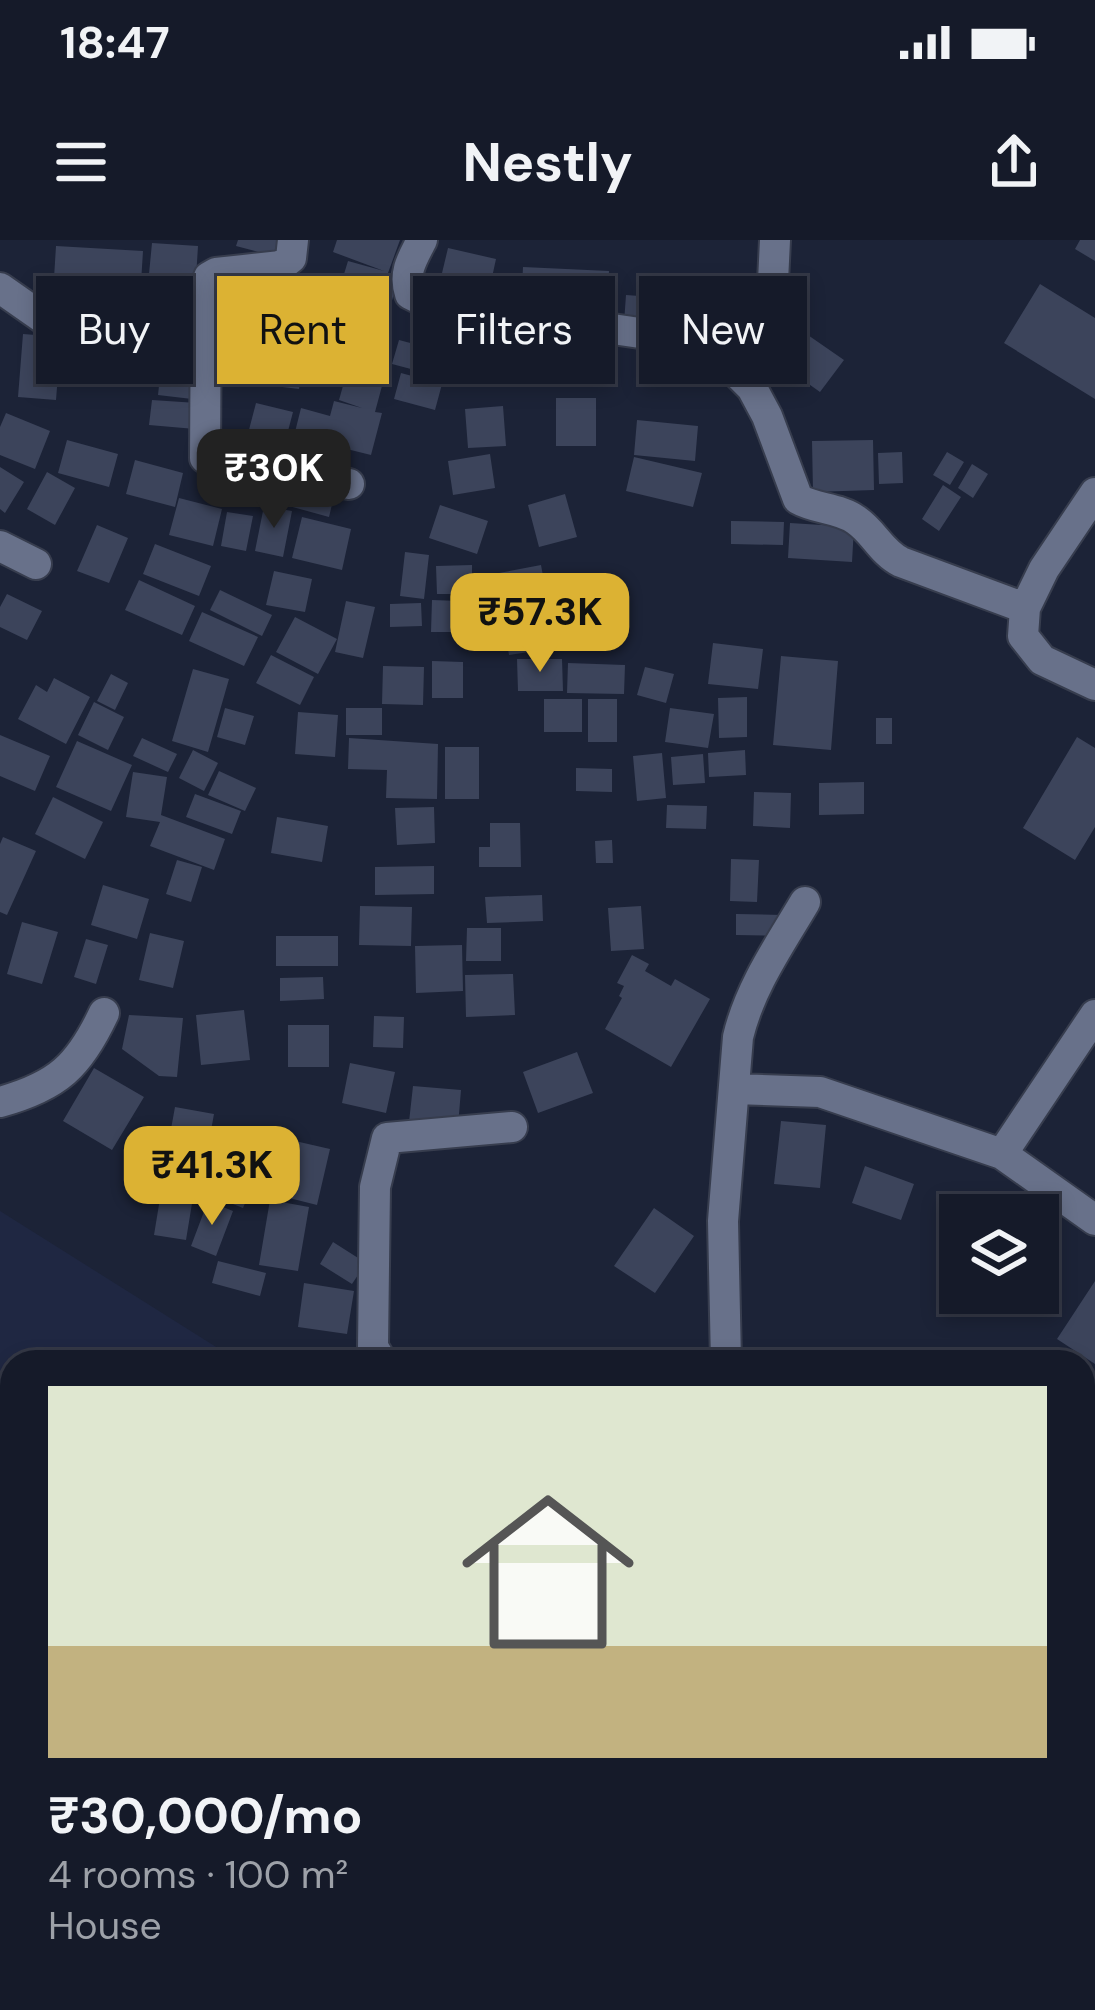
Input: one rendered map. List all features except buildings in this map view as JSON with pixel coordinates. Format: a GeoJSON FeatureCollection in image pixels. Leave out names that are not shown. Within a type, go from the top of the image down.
{"type":"FeatureCollection","features":[{"type":"Feature","properties":{"kind":"street"},"geometry":{"type":"LineString","coordinates":[[293,240],[291,258],[281,266],[209,277],[205,458],[349,484]]}},
{"type":"Feature","properties":{"kind":"street"},"geometry":{"type":"LineString","coordinates":[[422,240],[408,266],[406,282],[410,294],[426,302],[678,340],[730,366],[752,388],[767,416],[798,499],[856,519],[888,555],[1025,608]]}},
{"type":"Feature","properties":{"kind":"street"},"geometry":{"type":"LineString","coordinates":[[752,388],[771,323],[775,240]]}},
{"type":"Feature","properties":{"kind":"street"},"geometry":{"type":"LineString","coordinates":[[0,288],[75,333],[206,356]]}},
{"type":"Feature","properties":{"kind":"street"},"geometry":{"type":"LineString","coordinates":[[1095,493],[1044,569],[1025,608],[1023,636],[1042,660],[1095,685]]}},
{"type":"Feature","properties":{"kind":"street"},"geometry":{"type":"LineString","coordinates":[[0,546],[36,564]]}},
{"type":"Feature","properties":{"kind":"street"},"geometry":{"type":"LineString","coordinates":[[726,1350],[723,1221],[738,1037],[754,988],[805,902]]}},
{"type":"Feature","properties":{"kind":"street"},"geometry":{"type":"LineString","coordinates":[[0,1102],[66,1074],[88,1046],[104,1012]]}},
{"type":"Feature","properties":{"kind":"street"},"geometry":{"type":"LineString","coordinates":[[1002,1154],[1095,1015]]}},
{"type":"Feature","properties":{"kind":"street"},"geometry":{"type":"LineString","coordinates":[[735,1089],[820,1092],[1002,1154],[1095,1220]]}},
{"type":"Feature","properties":{"kind":"street"},"geometry":{"type":"LineString","coordinates":[[375,1350],[375,1187],[387,1138],[512,1127]]}},
{"type":"Feature","properties":{"kind":"shaded area"},"geometry":{"type":"Polygon","coordinates":[[[0,1211],[221,1350],[0,1350],[0,1211]]]}}]}
